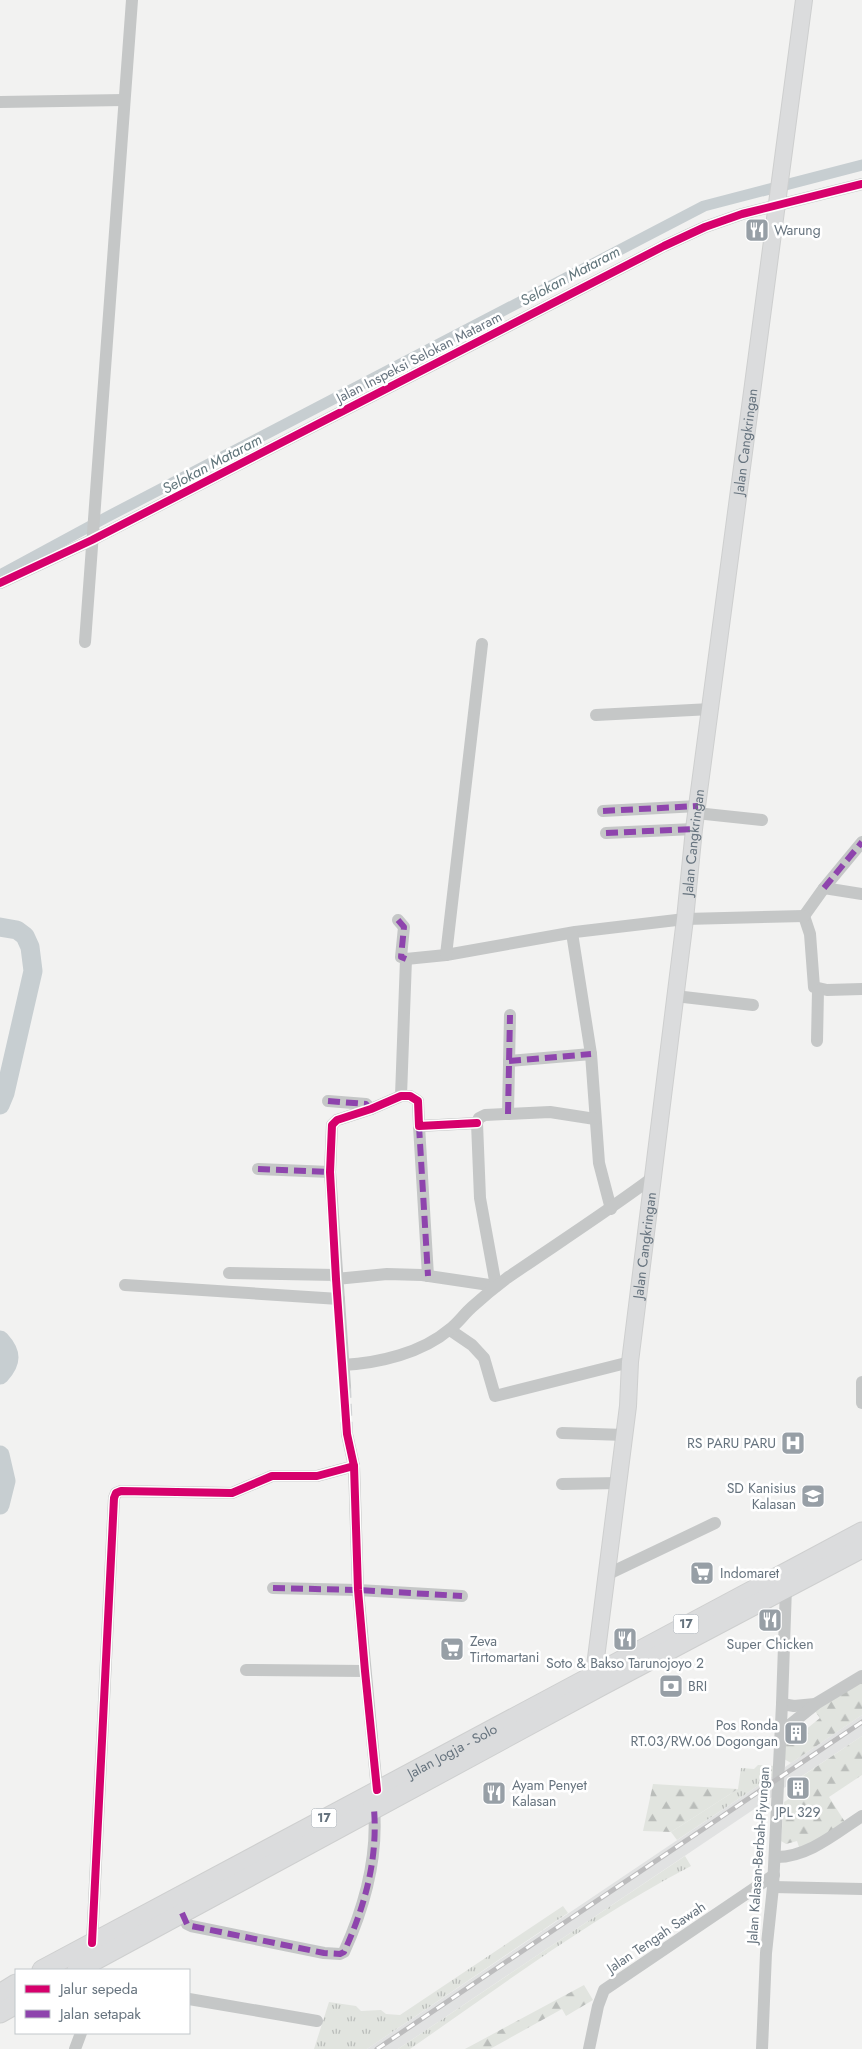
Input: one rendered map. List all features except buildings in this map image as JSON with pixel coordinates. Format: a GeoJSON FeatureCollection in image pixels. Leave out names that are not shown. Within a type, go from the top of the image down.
{"type":"FeatureCollection","features":[{"type":"Feature","properties":{"kind":"highway","name":"Jalan Jogja - Solo"},"geometry":{"type":"LineString","coordinates":[[79,1969],[375,1799],[782,1581],[862,1532]]}},
{"type":"Feature","properties":{"kind":"highway","name":"Jalan Jogja - Solo"},"geometry":{"type":"LineString","coordinates":[[782,1581],[862,1548]]}},
{"type":"Feature","properties":{"kind":"highway","name":"Jalan Jogja - Solo"},"geometry":{"type":"LineString","coordinates":[[46,1969],[96,1958],[182,1914],[375,1799]]}},
{"type":"Feature","properties":{"kind":"highway"},"geometry":{"type":"LineString","coordinates":[[0,1994],[15,1985]]}},
{"type":"Feature","properties":{"kind":"highway"},"geometry":{"type":"LineString","coordinates":[[0,2013],[15,2005]]}},
{"type":"Feature","properties":{"kind":"main road","name":"Jalan Cangkringan"},"geometry":{"type":"LineString","coordinates":[[597,1680],[606,1575],[625,1435],[630,1362],[696,816],[804,0]]}},
{"type":"Feature","properties":{"kind":"street"},"geometry":{"type":"LineString","coordinates":[[85,642],[132,0]]}},
{"type":"Feature","properties":{"kind":"street"},"geometry":{"type":"LineString","coordinates":[[0,102],[124,100]]}},
{"type":"Feature","properties":{"kind":"street","name":"Jalan Inspeksi Selokan Mataram"},"geometry":{"type":"LineString","coordinates":[[0,584],[92,535],[664,246],[705,227],[778,202],[862,184]]}},
{"type":"Feature","properties":{"kind":"street"},"geometry":{"type":"LineString","coordinates":[[446,955],[482,644]]}},
{"type":"Feature","properties":{"kind":"street"},"geometry":{"type":"LineString","coordinates":[[596,714],[710,709]]}},
{"type":"Feature","properties":{"kind":"street"},"geometry":{"type":"LineString","coordinates":[[603,811],[762,820]]}},
{"type":"Feature","properties":{"kind":"street"},"geometry":{"type":"LineString","coordinates":[[606,833],[696,816]]}},
{"type":"Feature","properties":{"kind":"street"},"geometry":{"type":"LineString","coordinates":[[804,916],[824,888],[862,842]]}},
{"type":"Feature","properties":{"kind":"street"},"geometry":{"type":"LineString","coordinates":[[824,888],[862,894]]}},
{"type":"Feature","properties":{"kind":"street"},"geometry":{"type":"LineString","coordinates":[[398,920],[404,927],[401,957],[406,959],[446,955],[572,933],[685,919],[804,916]]}},
{"type":"Feature","properties":{"kind":"street"},"geometry":{"type":"LineString","coordinates":[[804,916],[810,934],[813,986],[818,990],[862,989]]}},
{"type":"Feature","properties":{"kind":"street"},"geometry":{"type":"LineString","coordinates":[[572,933],[591,1054],[599,1163],[611,1209]]}},
{"type":"Feature","properties":{"kind":"street"},"geometry":{"type":"LineString","coordinates":[[401,1096],[406,959]]}},
{"type":"Feature","properties":{"kind":"street"},"geometry":{"type":"LineString","coordinates":[[817,1041],[818,990]]}},
{"type":"Feature","properties":{"kind":"street"},"geometry":{"type":"LineString","coordinates":[[675,996],[753,1005]]}},
{"type":"Feature","properties":{"kind":"street"},"geometry":{"type":"LineString","coordinates":[[508,1114],[510,1015]]}},
{"type":"Feature","properties":{"kind":"street"},"geometry":{"type":"LineString","coordinates":[[510,1061],[591,1054]]}},
{"type":"Feature","properties":{"kind":"street"},"geometry":{"type":"LineString","coordinates":[[344,1386],[330,1172],[332,1125],[337,1120],[371,1109],[401,1096],[410,1096],[418,1101],[428,1276]]}},
{"type":"Feature","properties":{"kind":"street"},"geometry":{"type":"LineString","coordinates":[[328,1101],[366,1104],[371,1109]]}},
{"type":"Feature","properties":{"kind":"street"},"geometry":{"type":"LineString","coordinates":[[496,1286],[480,1198],[477,1123],[481,1116],[550,1112],[596,1119]]}},
{"type":"Feature","properties":{"kind":"street"},"geometry":{"type":"LineString","coordinates":[[419,1126],[477,1123]]}},
{"type":"Feature","properties":{"kind":"street"},"geometry":{"type":"LineString","coordinates":[[258,1169],[330,1172]]}},
{"type":"Feature","properties":{"kind":"street"},"geometry":{"type":"LineString","coordinates":[[343,1365],[368,1363],[402,1354],[427,1344],[450,1330],[471,1307],[496,1286],[611,1209],[652,1178]]}},
{"type":"Feature","properties":{"kind":"street"},"geometry":{"type":"LineString","coordinates":[[229,1273],[336,1277],[387,1274],[428,1276],[496,1286]]}},
{"type":"Feature","properties":{"kind":"street"},"geometry":{"type":"LineString","coordinates":[[125,1285],[338,1299]]}},
{"type":"Feature","properties":{"kind":"street"},"geometry":{"type":"LineString","coordinates":[[450,1330],[472,1346],[484,1358],[495,1396],[630,1362]]}},
{"type":"Feature","properties":{"kind":"street"},"geometry":{"type":"LineString","coordinates":[[862,1382],[862,1403]]}},
{"type":"Feature","properties":{"kind":"street"},"geometry":{"type":"LineString","coordinates":[[562,1432],[625,1435]]}},
{"type":"Feature","properties":{"kind":"street"},"geometry":{"type":"LineString","coordinates":[[182,1914],[187,1924],[191,1926],[324,1953],[340,1954],[344,1952],[357,1923],[370,1878],[374,1849],[375,1799],[358,1590],[354,1466],[347,1434]]}},
{"type":"Feature","properties":{"kind":"street"},"geometry":{"type":"LineString","coordinates":[[96,1958],[114,1498],[116,1493],[121,1491],[232,1493],[272,1476],[317,1476],[354,1466]]}},
{"type":"Feature","properties":{"kind":"street"},"geometry":{"type":"LineString","coordinates":[[562,1484],[619,1483]]}},
{"type":"Feature","properties":{"kind":"street"},"geometry":{"type":"LineString","coordinates":[[606,1575],[715,1523]]}},
{"type":"Feature","properties":{"kind":"street","name":"Jalan Kalasan-Berbah-Piyungan"},"geometry":{"type":"LineString","coordinates":[[762,2049],[766,1952],[774,1881],[781,1732],[782,1581]]}},
{"type":"Feature","properties":{"kind":"street"},"geometry":{"type":"LineString","coordinates":[[273,1588],[358,1590],[462,1596]]}},
{"type":"Feature","properties":{"kind":"street"},"geometry":{"type":"LineString","coordinates":[[246,1670],[364,1671]]}},
{"type":"Feature","properties":{"kind":"street"},"geometry":{"type":"LineString","coordinates":[[781,1732],[817,1703],[862,1676]]}},
{"type":"Feature","properties":{"kind":"street"},"geometry":{"type":"LineString","coordinates":[[782,1704],[794,1706],[817,1703]]}},
{"type":"Feature","properties":{"kind":"street"},"geometry":{"type":"LineString","coordinates":[[775,1857],[785,1857],[809,1849],[862,1816]]}},
{"type":"Feature","properties":{"kind":"street"},"geometry":{"type":"LineString","coordinates":[[774,1881],[862,1889]]}},
{"type":"Feature","properties":{"kind":"street","name":"Jalan Tengah Sawah"},"geometry":{"type":"LineString","coordinates":[[589,2049],[598,2006],[604,1990],[774,1881]]}},
{"type":"Feature","properties":{"kind":"street"},"geometry":{"type":"LineString","coordinates":[[190,1999],[317,2021]]}},
{"type":"Feature","properties":{"kind":"street"},"geometry":{"type":"LineString","coordinates":[[75,2049],[81,2034]]}},
{"type":"Feature","properties":{"kind":"shaded area"},"geometry":{"type":"Polygon","coordinates":[[[862,1715],[862,1736],[784,1788],[785,1767],[862,1715]]]}},
{"type":"Feature","properties":{"kind":"shaded area"},"geometry":{"type":"Polygon","coordinates":[[[774,1775],[772,1797],[398,2049],[367,2049],[774,1775]]]}},
{"type":"Feature","properties":{"kind":"green space"},"geometry":{"type":"Polygon","coordinates":[[[862,1680],[862,1715],[791,1763],[784,1759],[785,1737],[789,1734],[794,1739],[820,1718],[814,1710],[862,1680]]]}},
{"type":"Feature","properties":{"kind":"green space"},"geometry":{"type":"Polygon","coordinates":[[[862,1736],[862,1775],[829,1797],[845,1822],[803,1850],[799,1847],[797,1841],[786,1844],[781,1841],[784,1802],[807,1788],[801,1777],[862,1736]]]}},
{"type":"Feature","properties":{"kind":"green space"},"geometry":{"type":"Polygon","coordinates":[[[758,1765],[775,1766],[774,1775],[677,1840],[671,1832],[738,1789],[741,1768],[754,1769],[758,1765]]]}},
{"type":"Feature","properties":{"kind":"green space"},"geometry":{"type":"Polygon","coordinates":[[[653,1784],[738,1789],[671,1832],[643,1831],[653,1784]]]}},
{"type":"Feature","properties":{"kind":"green space"},"geometry":{"type":"Polygon","coordinates":[[[685,1856],[691,1866],[654,1886],[583,1930],[410,2049],[398,2049],[685,1856]]]}},
{"type":"Feature","properties":{"kind":"green space"},"geometry":{"type":"Polygon","coordinates":[[[563,1906],[568,1913],[367,2049],[314,2049],[329,2002],[356,2006],[361,2011],[381,2010],[386,2014],[400,2015],[563,1906]]]}},
{"type":"Feature","properties":{"kind":"green space"},"geometry":{"type":"Polygon","coordinates":[[[584,1985],[593,2000],[566,2016],[562,2009],[490,2049],[465,2049],[584,1985]]]}},
{"type":"Feature","properties":{"kind":"waterway","name":"Selokan Mataram"},"geometry":{"type":"LineString","coordinates":[[0,575],[107,517],[704,206],[862,165]]}},
{"type":"Feature","properties":{"kind":"waterway"},"geometry":{"type":"LineString","coordinates":[[0,927],[17,930],[25,936],[30,947],[33,971],[5,1093],[0,1105]]}},
{"type":"Feature","properties":{"kind":"waterway"},"geometry":{"type":"LineString","coordinates":[[0,1340],[7,1349],[9,1358],[7,1366],[0,1375]]}},
{"type":"Feature","properties":{"kind":"waterway"},"geometry":{"type":"LineString","coordinates":[[0,1455],[6,1481],[0,1505]]}},
{"type":"Feature","properties":{"kind":"tunnel"},"geometry":{"type":"LineString","coordinates":[[345,1386],[347,1434]]}},
{"type":"Feature","properties":{"kind":"railway"},"geometry":{"type":"LineString","coordinates":[[377,2049],[862,1722]]}},
{"type":"Feature","properties":{"kind":"marked path"},"geometry":{"type":"LineString","coordinates":[[603,811],[698,806]]}},
{"type":"Feature","properties":{"kind":"marked path"},"geometry":{"type":"LineString","coordinates":[[606,833],[694,829]]}},
{"type":"Feature","properties":{"kind":"marked path"},"geometry":{"type":"LineString","coordinates":[[824,888],[862,842]]}},
{"type":"Feature","properties":{"kind":"marked path"},"geometry":{"type":"LineString","coordinates":[[398,920],[404,927],[401,957],[406,959]]}},
{"type":"Feature","properties":{"kind":"marked path"},"geometry":{"type":"LineString","coordinates":[[508,1114],[510,1015]]}},
{"type":"Feature","properties":{"kind":"marked path"},"geometry":{"type":"LineString","coordinates":[[509,1061],[591,1054]]}},
{"type":"Feature","properties":{"kind":"marked path"},"geometry":{"type":"LineString","coordinates":[[328,1101],[366,1104],[371,1109]]}},
{"type":"Feature","properties":{"kind":"marked path"},"geometry":{"type":"LineString","coordinates":[[419,1126],[428,1276]]}},
{"type":"Feature","properties":{"kind":"marked path"},"geometry":{"type":"LineString","coordinates":[[258,1169],[330,1172]]}},
{"type":"Feature","properties":{"kind":"marked path"},"geometry":{"type":"LineString","coordinates":[[273,1588],[358,1590],[462,1596]]}},
{"type":"Feature","properties":{"kind":"marked path"},"geometry":{"type":"LineString","coordinates":[[182,1913],[187,1924],[191,1926],[324,1953],[340,1954],[344,1952],[364,1900],[372,1864],[375,1828],[374,1809]]}},
{"type":"Feature","properties":{"kind":"cycle path"},"geometry":{"type":"LineString","coordinates":[[0,583],[92,540],[664,246],[705,227],[742,214],[862,184]]}},
{"type":"Feature","properties":{"kind":"cycle path"},"geometry":{"type":"LineString","coordinates":[[377,1790],[358,1590],[354,1466],[347,1434],[336,1279],[330,1172],[332,1125],[337,1120],[371,1109],[401,1096],[410,1096],[418,1101],[419,1126],[477,1123]]}},
{"type":"Feature","properties":{"kind":"cycle path"},"geometry":{"type":"LineString","coordinates":[[92,1943],[114,1498],[116,1493],[121,1491],[232,1493],[272,1476],[317,1476],[354,1466]]}},
{"type":"Feature","properties":{"kind":"place","name":"Warung"},"geometry":{"type":"Point","coordinates":[757,230]}},
{"type":"Feature","properties":{"kind":"place","name":"RS PARU PARU"},"geometry":{"type":"Point","coordinates":[793,1443]}},
{"type":"Feature","properties":{"kind":"place","name":"SD Kanisius Kalasan"},"geometry":{"type":"Point","coordinates":[813,1496]}},
{"type":"Feature","properties":{"kind":"place","name":"Indomaret"},"geometry":{"type":"Point","coordinates":[702,1573]}},
{"type":"Feature","properties":{"kind":"place","name":"Super Chicken"},"geometry":{"type":"Point","coordinates":[770,1620]}},
{"type":"Feature","properties":{"kind":"place","name":"Soto & Bakso Tarunojoyo 2"},"geometry":{"type":"Point","coordinates":[625,1639]}},
{"type":"Feature","properties":{"kind":"place","name":"Zeva Tirtomartani"},"geometry":{"type":"Point","coordinates":[452,1649]}},
{"type":"Feature","properties":{"kind":"place","name":"BRI"},"geometry":{"type":"Point","coordinates":[671,1686]}},
{"type":"Feature","properties":{"kind":"place","name":"Pos Ronda RT.03/RW.06 Dogongan"},"geometry":{"type":"Point","coordinates":[796,1733]}},
{"type":"Feature","properties":{"kind":"place","name":"JPL 329"},"geometry":{"type":"Point","coordinates":[798,1788]}},
{"type":"Feature","properties":{"kind":"place","name":"Ayam Penyet Kalasan"},"geometry":{"type":"Point","coordinates":[494,1793]}}]}
